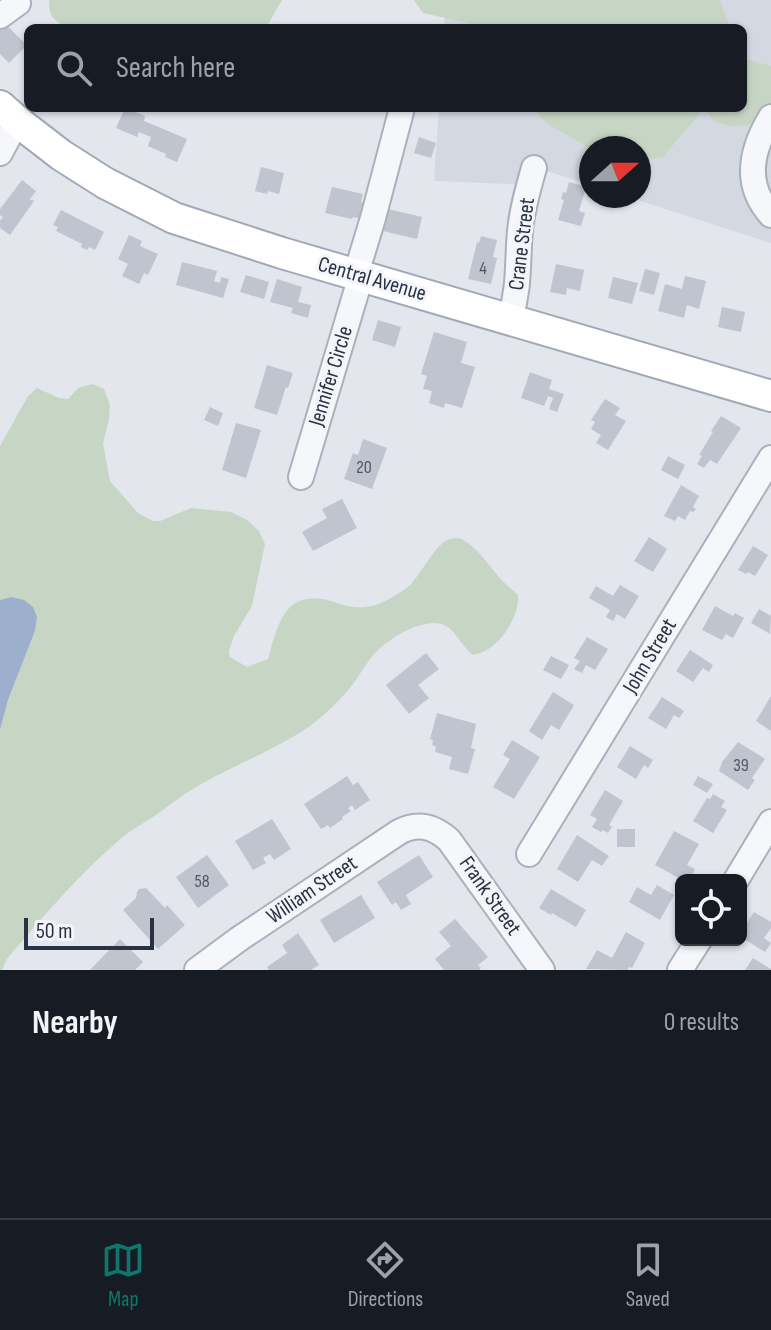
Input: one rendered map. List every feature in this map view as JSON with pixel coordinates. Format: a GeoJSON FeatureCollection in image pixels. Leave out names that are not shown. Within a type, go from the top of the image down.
{"type":"FeatureCollection","features":[{"type":"Feature","properties":{"kind":"main road","name":"Central Avenue"},"geometry":{"type":"LineString","coordinates":[[8,113],[61,155],[105,183],[174,218],[771,396]]}},
{"type":"Feature","properties":{"kind":"street","name":"Jennifer Circle"},"geometry":{"type":"LineString","coordinates":[[301,477],[401,112]]}},
{"type":"Feature","properties":{"kind":"street"},"geometry":{"type":"LineString","coordinates":[[0,153],[8,113]]}},
{"type":"Feature","properties":{"kind":"street"},"geometry":{"type":"LineString","coordinates":[[771,117],[757,146],[753,169],[758,198],[771,215]]}},
{"type":"Feature","properties":{"kind":"street","name":"Crane Street"},"geometry":{"type":"LineString","coordinates":[[510,319],[519,280],[524,204],[534,168]]}},
{"type":"Feature","properties":{"kind":"street","name":"John Street"},"geometry":{"type":"LineString","coordinates":[[529,854],[771,458]]}},
{"type":"Feature","properties":{"kind":"street"},"geometry":{"type":"LineString","coordinates":[[740,874],[771,822]]}},
{"type":"Feature","properties":{"kind":"street","name":"William Street"},"geometry":{"type":"LineString","coordinates":[[197,970],[399,832],[419,825],[433,828]]}},
{"type":"Feature","properties":{"kind":"street","name":"Frank Street"},"geometry":{"type":"LineString","coordinates":[[433,828],[454,845],[542,970]]}},
{"type":"Feature","properties":{"kind":"street"},"geometry":{"type":"LineString","coordinates":[[680,970],[695,946]]}},
{"type":"Feature","properties":{"kind":"shaded area"},"geometry":{"type":"Polygon","coordinates":[[[446,0],[771,0],[771,243],[651,204],[651,136],[579,136],[579,181],[540,169],[513,184],[434,181],[439,112],[747,112],[747,24],[444,24],[446,0]]]}},
{"type":"Feature","properties":{"kind":"green space"},"geometry":{"type":"Polygon","coordinates":[[[49,0],[282,0],[268,24],[61,24],[50,11],[49,0]]]}},
{"type":"Feature","properties":{"kind":"green space"},"geometry":{"type":"Polygon","coordinates":[[[414,0],[720,0],[729,24],[472,24],[423,13],[414,0]]]}},
{"type":"Feature","properties":{"kind":"green space"},"geometry":{"type":"Polygon","coordinates":[[[747,59],[771,66],[771,103],[754,124],[733,126],[719,123],[707,112],[747,112],[747,59]]]}},
{"type":"Feature","properties":{"kind":"green space"},"geometry":{"type":"Polygon","coordinates":[[[537,112],[700,112],[663,157],[651,158],[651,136],[579,136],[579,142],[546,123],[537,112]]]}},
{"type":"Feature","properties":{"kind":"green space"},"geometry":{"type":"Polygon","coordinates":[[[92,384],[104,389],[110,405],[103,443],[110,481],[138,513],[160,521],[191,508],[231,512],[259,531],[265,544],[252,606],[229,651],[230,657],[247,667],[268,659],[279,625],[290,607],[298,602],[323,599],[359,607],[381,603],[404,590],[440,545],[454,538],[467,542],[479,553],[518,595],[518,604],[505,632],[482,653],[473,655],[454,632],[443,624],[435,623],[410,629],[388,642],[370,659],[330,710],[314,723],[283,743],[201,784],[125,835],[63,894],[0,970],[0,730],[8,700],[35,631],[11,597],[0,600],[0,446],[28,396],[37,388],[68,399],[78,388],[92,384]]]}},
{"type":"Feature","properties":{"kind":"water"},"geometry":{"type":"Polygon","coordinates":[[[11,597],[24,600],[33,607],[37,617],[35,631],[8,700],[0,730],[0,600],[11,597]]]}},
{"type":"Feature","properties":{"kind":"building"},"geometry":{"type":"Polygon","coordinates":[[[4,23],[24,42],[24,48],[9,63],[0,54],[0,27],[4,23]]]}},
{"type":"Feature","properties":{"kind":"building"},"geometry":{"type":"Polygon","coordinates":[[[123,112],[135,112],[145,116],[144,121],[187,139],[177,162],[148,146],[151,137],[139,132],[137,137],[116,128],[123,112]]]}},
{"type":"Feature","properties":{"kind":"building"},"geometry":{"type":"Polygon","coordinates":[[[419,137],[436,143],[431,158],[414,153],[419,137]]]}},
{"type":"Feature","properties":{"kind":"building"},"geometry":{"type":"Polygon","coordinates":[[[261,167],[284,173],[279,194],[255,191],[261,167]]]}},
{"type":"Feature","properties":{"kind":"building"},"geometry":{"type":"Polygon","coordinates":[[[22,180],[36,191],[30,199],[34,201],[10,235],[0,228],[3,217],[0,209],[22,180]]]}},
{"type":"Feature","properties":{"kind":"building"},"geometry":{"type":"Polygon","coordinates":[[[569,182],[579,185],[579,211],[585,213],[581,226],[558,220],[563,192],[566,193],[569,182]]]}},
{"type":"Feature","properties":{"kind":"building"},"geometry":{"type":"Polygon","coordinates":[[[332,187],[363,194],[361,202],[368,204],[364,219],[325,213],[332,187]]]}},
{"type":"Feature","properties":{"kind":"building"},"geometry":{"type":"Polygon","coordinates":[[[388,209],[422,217],[417,239],[383,231],[388,209]]]}},
{"type":"Feature","properties":{"kind":"building"},"geometry":{"type":"Polygon","coordinates":[[[61,210],[104,232],[95,250],[89,247],[87,250],[81,247],[82,244],[56,231],[58,227],[53,225],[61,210]]]}},
{"type":"Feature","properties":{"kind":"building"},"geometry":{"type":"Polygon","coordinates":[[[129,235],[142,241],[140,246],[158,254],[148,275],[144,273],[139,284],[122,276],[128,264],[118,259],[129,235]]]}},
{"type":"Feature","properties":{"kind":"building"},"geometry":{"type":"Polygon","coordinates":[[[481,236],[497,240],[493,257],[497,258],[491,284],[468,279],[481,236]]]}},
{"type":"Feature","properties":{"kind":"building"},"geometry":{"type":"Polygon","coordinates":[[[182,262],[217,271],[214,281],[220,283],[221,277],[229,279],[223,298],[176,285],[182,262]]]}},
{"type":"Feature","properties":{"kind":"building"},"geometry":{"type":"Polygon","coordinates":[[[556,264],[584,270],[580,291],[567,288],[566,295],[550,292],[556,264]]]}},
{"type":"Feature","properties":{"kind":"building"},"geometry":{"type":"Polygon","coordinates":[[[645,269],[660,273],[654,295],[639,291],[645,269]]]}},
{"type":"Feature","properties":{"kind":"building"},"geometry":{"type":"Polygon","coordinates":[[[246,275],[269,282],[264,299],[240,292],[246,275]]]}},
{"type":"Feature","properties":{"kind":"building"},"geometry":{"type":"Polygon","coordinates":[[[685,276],[706,281],[699,309],[687,305],[684,318],[658,311],[665,284],[682,289],[685,276]]]}},
{"type":"Feature","properties":{"kind":"building"},"geometry":{"type":"Polygon","coordinates":[[[613,277],[638,283],[632,304],[608,298],[613,277]]]}},
{"type":"Feature","properties":{"kind":"building"},"geometry":{"type":"Polygon","coordinates":[[[277,279],[302,287],[298,302],[311,305],[308,318],[291,313],[293,308],[270,302],[277,279]]]}},
{"type":"Feature","properties":{"kind":"building"},"geometry":{"type":"Polygon","coordinates":[[[722,307],[745,312],[741,332],[718,327],[722,307]]]}},
{"type":"Feature","properties":{"kind":"building"},"geometry":{"type":"Polygon","coordinates":[[[378,320],[401,327],[395,347],[372,340],[378,320]]]}},
{"type":"Feature","properties":{"kind":"building"},"geometry":{"type":"Polygon","coordinates":[[[434,332],[467,342],[461,363],[475,367],[462,408],[445,403],[444,408],[429,403],[432,391],[423,389],[427,376],[421,374],[434,332]]]}},
{"type":"Feature","properties":{"kind":"building"},"geometry":{"type":"Polygon","coordinates":[[[267,365],[293,373],[277,415],[254,408],[267,365]]]}},
{"type":"Feature","properties":{"kind":"building"},"geometry":{"type":"Polygon","coordinates":[[[530,372],[552,380],[549,389],[564,394],[557,412],[549,409],[553,398],[548,396],[544,406],[521,398],[530,372]]]}},
{"type":"Feature","properties":{"kind":"building"},"geometry":{"type":"Polygon","coordinates":[[[605,399],[620,408],[615,415],[626,421],[608,450],[596,443],[601,435],[591,429],[595,422],[591,420],[605,399]]]}},
{"type":"Feature","properties":{"kind":"building"},"geometry":{"type":"Polygon","coordinates":[[[210,407],[223,413],[218,426],[204,420],[210,407]]]}},
{"type":"Feature","properties":{"kind":"building"},"geometry":{"type":"Polygon","coordinates":[[[721,416],[741,428],[717,464],[710,460],[704,468],[697,464],[702,456],[699,455],[721,416]]]}},
{"type":"Feature","properties":{"kind":"building"},"geometry":{"type":"Polygon","coordinates":[[[236,423],[261,430],[246,478],[222,470],[236,423]]]}},
{"type":"Feature","properties":{"kind":"building"},"geometry":{"type":"Polygon","coordinates":[[[363,439],[387,448],[372,489],[344,479],[353,453],[358,455],[363,439]]]}},
{"type":"Feature","properties":{"kind":"building"},"geometry":{"type":"Polygon","coordinates":[[[668,456],[685,465],[678,479],[661,470],[668,456]]]}},
{"type":"Feature","properties":{"kind":"building"},"geometry":{"type":"Polygon","coordinates":[[[681,485],[699,496],[693,507],[696,509],[690,511],[685,520],[678,516],[675,521],[664,516],[681,485]]]}},
{"type":"Feature","properties":{"kind":"building"},"geometry":{"type":"Polygon","coordinates":[[[342,499],[357,528],[313,551],[302,532],[327,518],[322,509],[342,499]]]}},
{"type":"Feature","properties":{"kind":"building"},"geometry":{"type":"Polygon","coordinates":[[[649,537],[667,549],[653,572],[634,561],[649,537]]]}},
{"type":"Feature","properties":{"kind":"building"},"geometry":{"type":"Polygon","coordinates":[[[753,546],[768,555],[755,576],[738,570],[753,546]]]}},
{"type":"Feature","properties":{"kind":"building"},"geometry":{"type":"Polygon","coordinates":[[[620,585],[639,596],[625,619],[617,614],[613,621],[606,617],[610,610],[589,598],[596,586],[613,596],[620,585]]]}},
{"type":"Feature","properties":{"kind":"building"},"geometry":{"type":"Polygon","coordinates":[[[715,606],[744,618],[733,638],[726,634],[722,640],[702,630],[715,606]]]}},
{"type":"Feature","properties":{"kind":"building"},"geometry":{"type":"Polygon","coordinates":[[[759,609],[771,616],[770,634],[751,623],[759,609]]]}},
{"type":"Feature","properties":{"kind":"building"},"geometry":{"type":"Polygon","coordinates":[[[587,637],[608,649],[595,670],[586,665],[582,673],[574,669],[580,661],[574,658],[587,637]]]}},
{"type":"Feature","properties":{"kind":"building"},"geometry":{"type":"Polygon","coordinates":[[[690,650],[713,665],[709,672],[703,668],[693,682],[676,671],[690,650]]]}},
{"type":"Feature","properties":{"kind":"building"},"geometry":{"type":"Polygon","coordinates":[[[426,653],[439,669],[418,685],[429,698],[409,714],[386,685],[426,653]]]}},
{"type":"Feature","properties":{"kind":"building"},"geometry":{"type":"Polygon","coordinates":[[[551,656],[569,665],[561,679],[543,670],[551,656]]]}},
{"type":"Feature","properties":{"kind":"building"},"geometry":{"type":"Polygon","coordinates":[[[553,692],[574,705],[559,730],[551,725],[542,740],[529,731],[553,692]]]}},
{"type":"Feature","properties":{"kind":"building"},"geometry":{"type":"Polygon","coordinates":[[[771,696],[771,731],[756,721],[771,696]]]}},
{"type":"Feature","properties":{"kind":"building"},"geometry":{"type":"Polygon","coordinates":[[[662,697],[684,711],[679,718],[674,715],[666,729],[648,718],[662,697]]]}},
{"type":"Feature","properties":{"kind":"building"},"geometry":{"type":"Polygon","coordinates":[[[437,713],[476,724],[471,748],[475,749],[468,774],[449,769],[452,757],[435,752],[436,747],[430,739],[437,713]]]}},
{"type":"Feature","properties":{"kind":"building"},"geometry":{"type":"Polygon","coordinates":[[[512,740],[540,757],[514,799],[493,787],[510,759],[503,755],[512,740]]]}},
{"type":"Feature","properties":{"kind":"building"},"geometry":{"type":"Polygon","coordinates":[[[738,742],[765,759],[748,790],[719,771],[722,762],[738,742]]]}},
{"type":"Feature","properties":{"kind":"building"},"geometry":{"type":"Polygon","coordinates":[[[630,746],[653,760],[648,768],[644,765],[636,779],[617,767],[630,746]]]}},
{"type":"Feature","properties":{"kind":"building"},"geometry":{"type":"Polygon","coordinates":[[[347,776],[353,785],[358,782],[370,800],[355,810],[352,805],[348,808],[351,811],[343,819],[330,828],[328,825],[321,829],[304,804],[347,776]]]}},
{"type":"Feature","properties":{"kind":"building"},"geometry":{"type":"Polygon","coordinates":[[[698,776],[713,784],[707,793],[693,785],[698,776]]]}},
{"type":"Feature","properties":{"kind":"building"},"geometry":{"type":"Polygon","coordinates":[[[605,790],[623,801],[609,825],[612,827],[608,833],[592,827],[597,819],[590,815],[605,790]]]}},
{"type":"Feature","properties":{"kind":"building"},"geometry":{"type":"Polygon","coordinates":[[[713,794],[725,801],[721,807],[727,810],[713,833],[693,821],[707,798],[710,799],[713,794]]]}},
{"type":"Feature","properties":{"kind":"building"},"geometry":{"type":"Polygon","coordinates":[[[272,819],[291,849],[274,860],[270,854],[263,858],[266,863],[253,870],[235,841],[272,819]]]}},
{"type":"Feature","properties":{"kind":"building"},"geometry":{"type":"Polygon","coordinates":[[[617,829],[635,829],[635,847],[617,847],[617,829]]]}},
{"type":"Feature","properties":{"kind":"building"},"geometry":{"type":"Polygon","coordinates":[[[674,831],[699,844],[687,865],[695,869],[692,874],[675,876],[655,865],[674,831]]]}},
{"type":"Feature","properties":{"kind":"building"},"geometry":{"type":"Polygon","coordinates":[[[577,835],[609,856],[602,866],[592,860],[578,882],[557,869],[577,835]]]}},
{"type":"Feature","properties":{"kind":"building"},"geometry":{"type":"Polygon","coordinates":[[[207,855],[229,885],[198,908],[176,877],[207,855]]]}},
{"type":"Feature","properties":{"kind":"building"},"geometry":{"type":"Polygon","coordinates":[[[419,855],[433,877],[406,895],[411,904],[401,910],[396,902],[392,905],[377,882],[419,855]]]}},
{"type":"Feature","properties":{"kind":"building"},"geometry":{"type":"Polygon","coordinates":[[[657,885],[674,895],[660,920],[629,902],[637,887],[651,895],[657,885]]]}},
{"type":"Feature","properties":{"kind":"building"},"geometry":{"type":"Polygon","coordinates":[[[146,888],[185,925],[158,949],[123,910],[136,898],[139,889],[146,888]]]}},
{"type":"Feature","properties":{"kind":"building"},"geometry":{"type":"Polygon","coordinates":[[[551,889],[586,910],[576,927],[539,908],[551,889]]]}},
{"type":"Feature","properties":{"kind":"building"},"geometry":{"type":"Polygon","coordinates":[[[361,895],[375,918],[334,943],[320,920],[361,895]]]}},
{"type":"Feature","properties":{"kind":"building"},"geometry":{"type":"Polygon","coordinates":[[[754,912],[771,922],[771,928],[764,938],[771,943],[765,952],[747,941],[747,923],[754,912]]]}},
{"type":"Feature","properties":{"kind":"building"},"geometry":{"type":"Polygon","coordinates":[[[455,919],[488,957],[478,965],[479,970],[444,970],[435,959],[451,946],[439,932],[455,919]]]}},
{"type":"Feature","properties":{"kind":"building"},"geometry":{"type":"Polygon","coordinates":[[[626,932],[645,943],[632,968],[586,969],[597,950],[612,958],[626,932]]]}},
{"type":"Feature","properties":{"kind":"building"},"geometry":{"type":"Polygon","coordinates":[[[298,933],[319,965],[311,970],[269,970],[267,967],[287,953],[282,945],[298,933]]]}},
{"type":"Feature","properties":{"kind":"building"},"geometry":{"type":"Polygon","coordinates":[[[120,939],[143,962],[135,970],[90,970],[120,939]]]}},
{"type":"Feature","properties":{"kind":"building"},"geometry":{"type":"Polygon","coordinates":[[[753,958],[771,969],[771,970],[745,970],[753,958]]]}}]}
